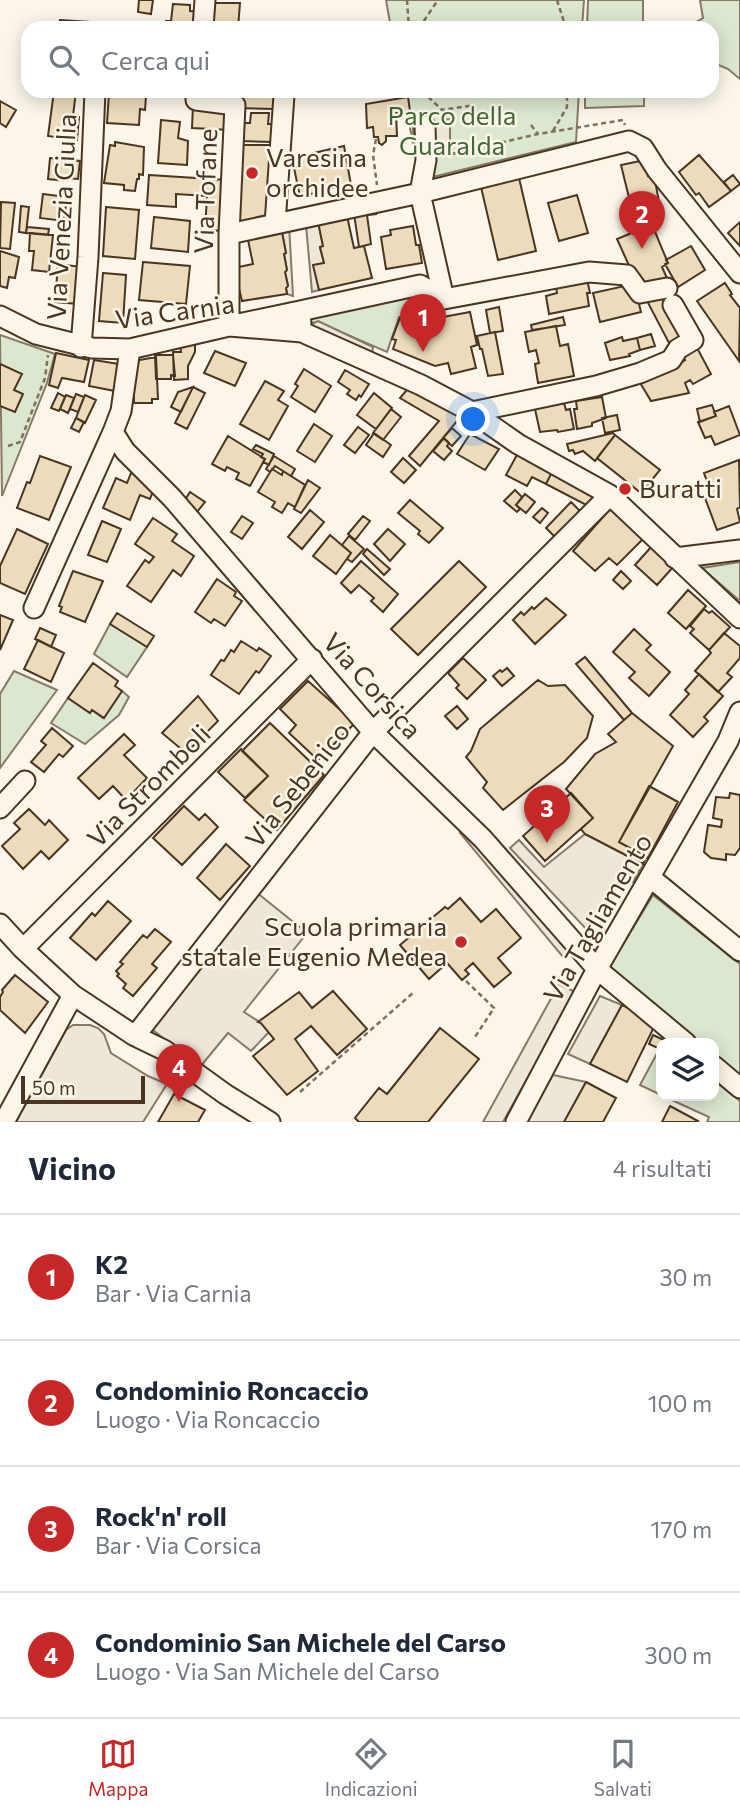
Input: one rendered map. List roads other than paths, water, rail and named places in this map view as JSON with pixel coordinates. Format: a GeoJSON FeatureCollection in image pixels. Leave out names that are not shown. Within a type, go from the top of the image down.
{"type":"FeatureCollection","features":[{"type":"Feature","properties":{"kind":"street"},"geometry":{"type":"LineString","coordinates":[[204,21],[205,0]]}},
{"type":"Feature","properties":{"kind":"street","name":"Via Venezia Giulia"},"geometry":{"type":"LineString","coordinates":[[81,346],[95,98]]}},
{"type":"Feature","properties":{"kind":"street","name":"Via Tofane"},"geometry":{"type":"LineString","coordinates":[[196,98],[235,106],[229,234],[229,326]]}},
{"type":"Feature","properties":{"kind":"street"},"geometry":{"type":"LineString","coordinates":[[275,224],[284,98]]}},
{"type":"Feature","properties":{"kind":"street"},"geometry":{"type":"LineString","coordinates":[[425,126],[426,160],[420,193],[443,299]]}},
{"type":"Feature","properties":{"kind":"street"},"geometry":{"type":"LineString","coordinates":[[229,234],[420,193],[629,141],[643,148],[657,170],[740,273]]}},
{"type":"Feature","properties":{"kind":"street"},"geometry":{"type":"LineString","coordinates":[[229,326],[420,285],[443,299],[599,271],[627,275],[640,293],[670,297],[693,340],[678,349],[671,360],[640,373],[596,386],[472,412]]}},
{"type":"Feature","properties":{"kind":"street"},"geometry":{"type":"LineString","coordinates":[[300,311],[302,332]]}},
{"type":"Feature","properties":{"kind":"street","name":"Via Carnia"},"geometry":{"type":"LineString","coordinates":[[0,316],[49,338],[81,346],[130,349],[229,326],[302,332],[416,382],[472,412],[518,444],[610,495],[740,618]]}},
{"type":"Feature","properties":{"kind":"street"},"geometry":{"type":"LineString","coordinates":[[34,608],[121,411],[130,349]]}},
{"type":"Feature","properties":{"kind":"street","name":"Via Corsica"},"geometry":{"type":"LineString","coordinates":[[113,432],[125,451],[172,498],[373,732],[483,839],[597,969],[681,1038]]}},
{"type":"Feature","properties":{"kind":"street","name":"Via Sebenico"},"geometry":{"type":"LineString","coordinates":[[135,1036],[373,732],[610,495]]}},
{"type":"Feature","properties":{"kind":"street"},"geometry":{"type":"LineString","coordinates":[[675,558],[740,550]]}},
{"type":"Feature","properties":{"kind":"street","name":"Via Stromboli"},"geometry":{"type":"LineString","coordinates":[[23,949],[312,659]]}},
{"type":"Feature","properties":{"kind":"street","name":"Via Tagliamento"},"geometry":{"type":"LineString","coordinates":[[516,1122],[597,969],[650,878],[736,743],[740,712]]}},
{"type":"Feature","properties":{"kind":"street"},"geometry":{"type":"LineString","coordinates":[[0,808],[25,781]]}},
{"type":"Feature","properties":{"kind":"street"},"geometry":{"type":"LineString","coordinates":[[650,878],[740,951]]}},
{"type":"Feature","properties":{"kind":"street"},"geometry":{"type":"LineString","coordinates":[[0,924],[23,949],[74,995],[135,1036],[164,1050],[225,1094],[270,1122]]}},
{"type":"Feature","properties":{"kind":"street"},"geometry":{"type":"LineString","coordinates":[[4,1122],[74,995]]}},
{"type":"Feature","properties":{"kind":"street"},"geometry":{"type":"LineString","coordinates":[[719,1070],[740,1088]]}},
{"type":"Feature","properties":{"kind":"place","name":"Varesina orchidee"},"geometry":{"type":"Point","coordinates":[252,173]}},
{"type":"Feature","properties":{"kind":"place","name":"Condominio Roncaccio"},"geometry":{"type":"Point","coordinates":[642,249]}},
{"type":"Feature","properties":{"kind":"place","name":"K2"},"geometry":{"type":"Point","coordinates":[423,352]}},
{"type":"Feature","properties":{"kind":"place","name":"Buratti"},"geometry":{"type":"Point","coordinates":[625,489]}},
{"type":"Feature","properties":{"kind":"place","name":"Rock'n' roll"},"geometry":{"type":"Point","coordinates":[547,843]}},
{"type":"Feature","properties":{"kind":"place","name":"Scuola primaria statale Eugenio Medea"},"geometry":{"type":"Point","coordinates":[461,942]}},
{"type":"Feature","properties":{"kind":"place","name":"Condominio San Michele del Carso"},"geometry":{"type":"Point","coordinates":[179,1102]}},
{"type":"Feature","properties":{"kind":"park label","name":"Parco della Guaralda"},"geometry":{"type":"Point","coordinates":[452,131]}}]}
